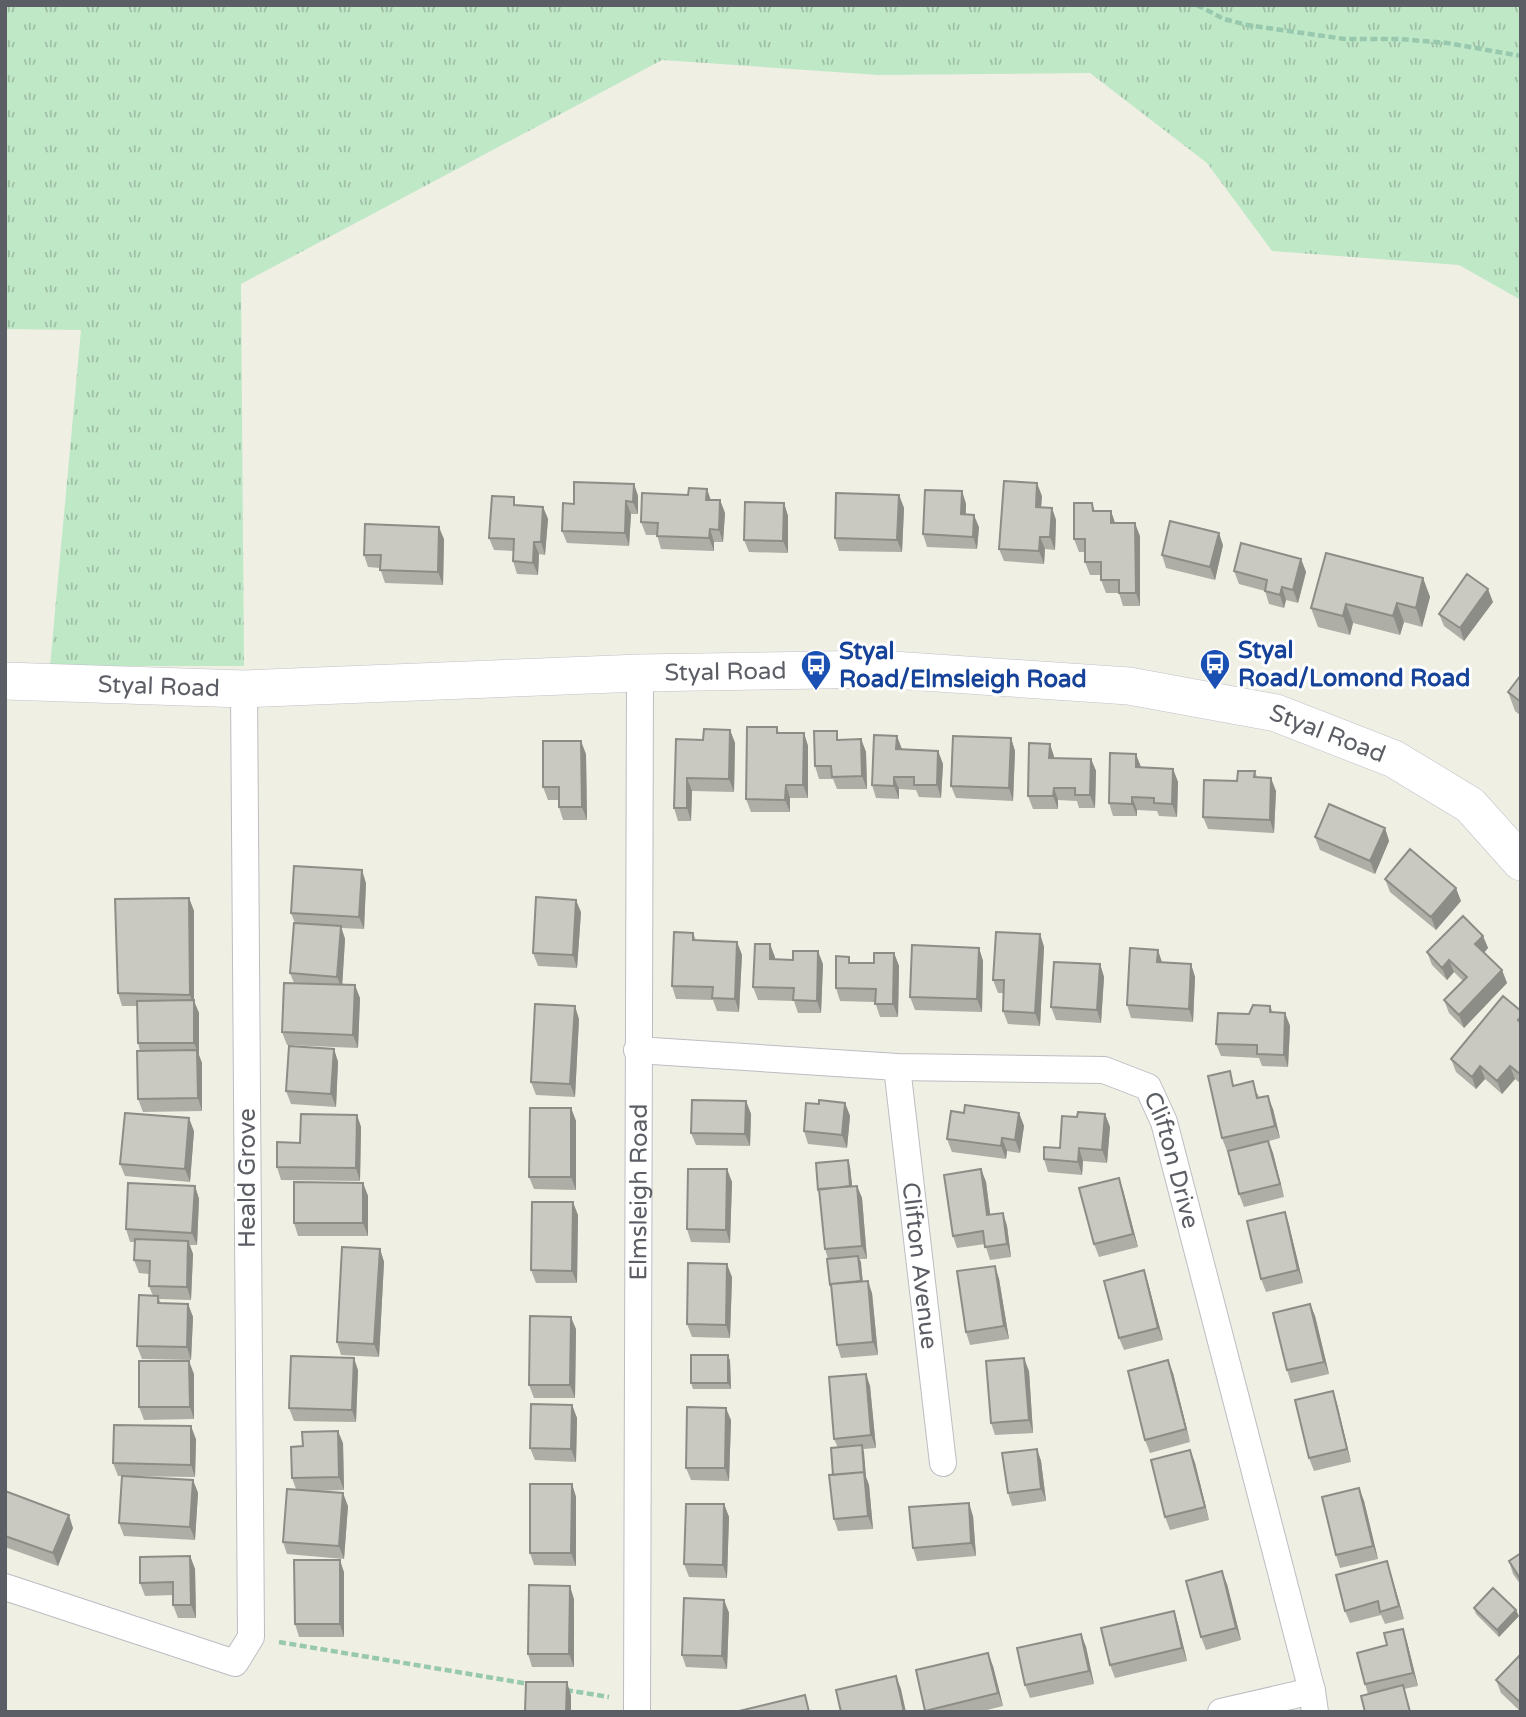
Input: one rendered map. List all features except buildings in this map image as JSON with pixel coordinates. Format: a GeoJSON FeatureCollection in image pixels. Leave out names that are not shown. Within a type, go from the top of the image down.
{"type":"FeatureCollection","features":[{"type":"Feature","properties":{"kind":"main road","name":"Styal Road"},"geometry":{"type":"LineString","coordinates":[[5,681],[244,689],[640,673],[878,669],[1129,686],[1276,713],[1394,759],[1470,805],[1521,862]]}},
{"type":"Feature","properties":{"kind":"street","name":"Elmsleigh Road"},"geometry":{"type":"LineString","coordinates":[[637,1707],[640,673]]}},
{"type":"Feature","properties":{"kind":"street","name":"Heald Grove"},"geometry":{"type":"LineString","coordinates":[[244,689],[251,1637]]}},
{"type":"Feature","properties":{"kind":"street","name":"Clifton Drive"},"geometry":{"type":"LineString","coordinates":[[637,1050],[897,1067],[1104,1070],[1148,1087],[1164,1122],[1314,1701]]}},
{"type":"Feature","properties":{"kind":"street","name":"Clifton Avenue"},"geometry":{"type":"LineString","coordinates":[[897,1067],[943,1463]]}},
{"type":"Feature","properties":{"kind":"street"},"geometry":{"type":"LineString","coordinates":[[5,1587],[235,1663],[251,1637]]}},
{"type":"Feature","properties":{"kind":"street"},"geometry":{"type":"LineString","coordinates":[[1221,1712],[1314,1701]]}},
{"type":"Feature","properties":{"kind":"path"},"geometry":{"type":"LineString","coordinates":[[1197,5],[1224,19],[1247,25],[1345,39],[1400,39],[1447,43],[1521,56]]}},
{"type":"Feature","properties":{"kind":"path"},"geometry":{"type":"LineString","coordinates":[[251,1637],[531,1684]]}},
{"type":"Feature","properties":{"kind":"path"},"geometry":{"type":"LineString","coordinates":[[557,1688],[637,1707]]}},
{"type":"Feature","properties":{"kind":"green space"},"geometry":{"type":"Polygon","coordinates":[[[5,5],[1521,5],[1521,300],[1459,265],[1272,251],[1207,163],[1090,73],[879,75],[662,60],[241,284],[244,666],[50,666],[81,330],[5,329],[5,5]]]}},
{"type":"Feature","properties":{"kind":"place","name":"Styal Road/Lomond Road"},"geometry":{"type":"Point","coordinates":[1215,691]}},
{"type":"Feature","properties":{"kind":"place","name":"Styal Road/Elmsleigh Road"},"geometry":{"type":"Point","coordinates":[816,692]}}]}
